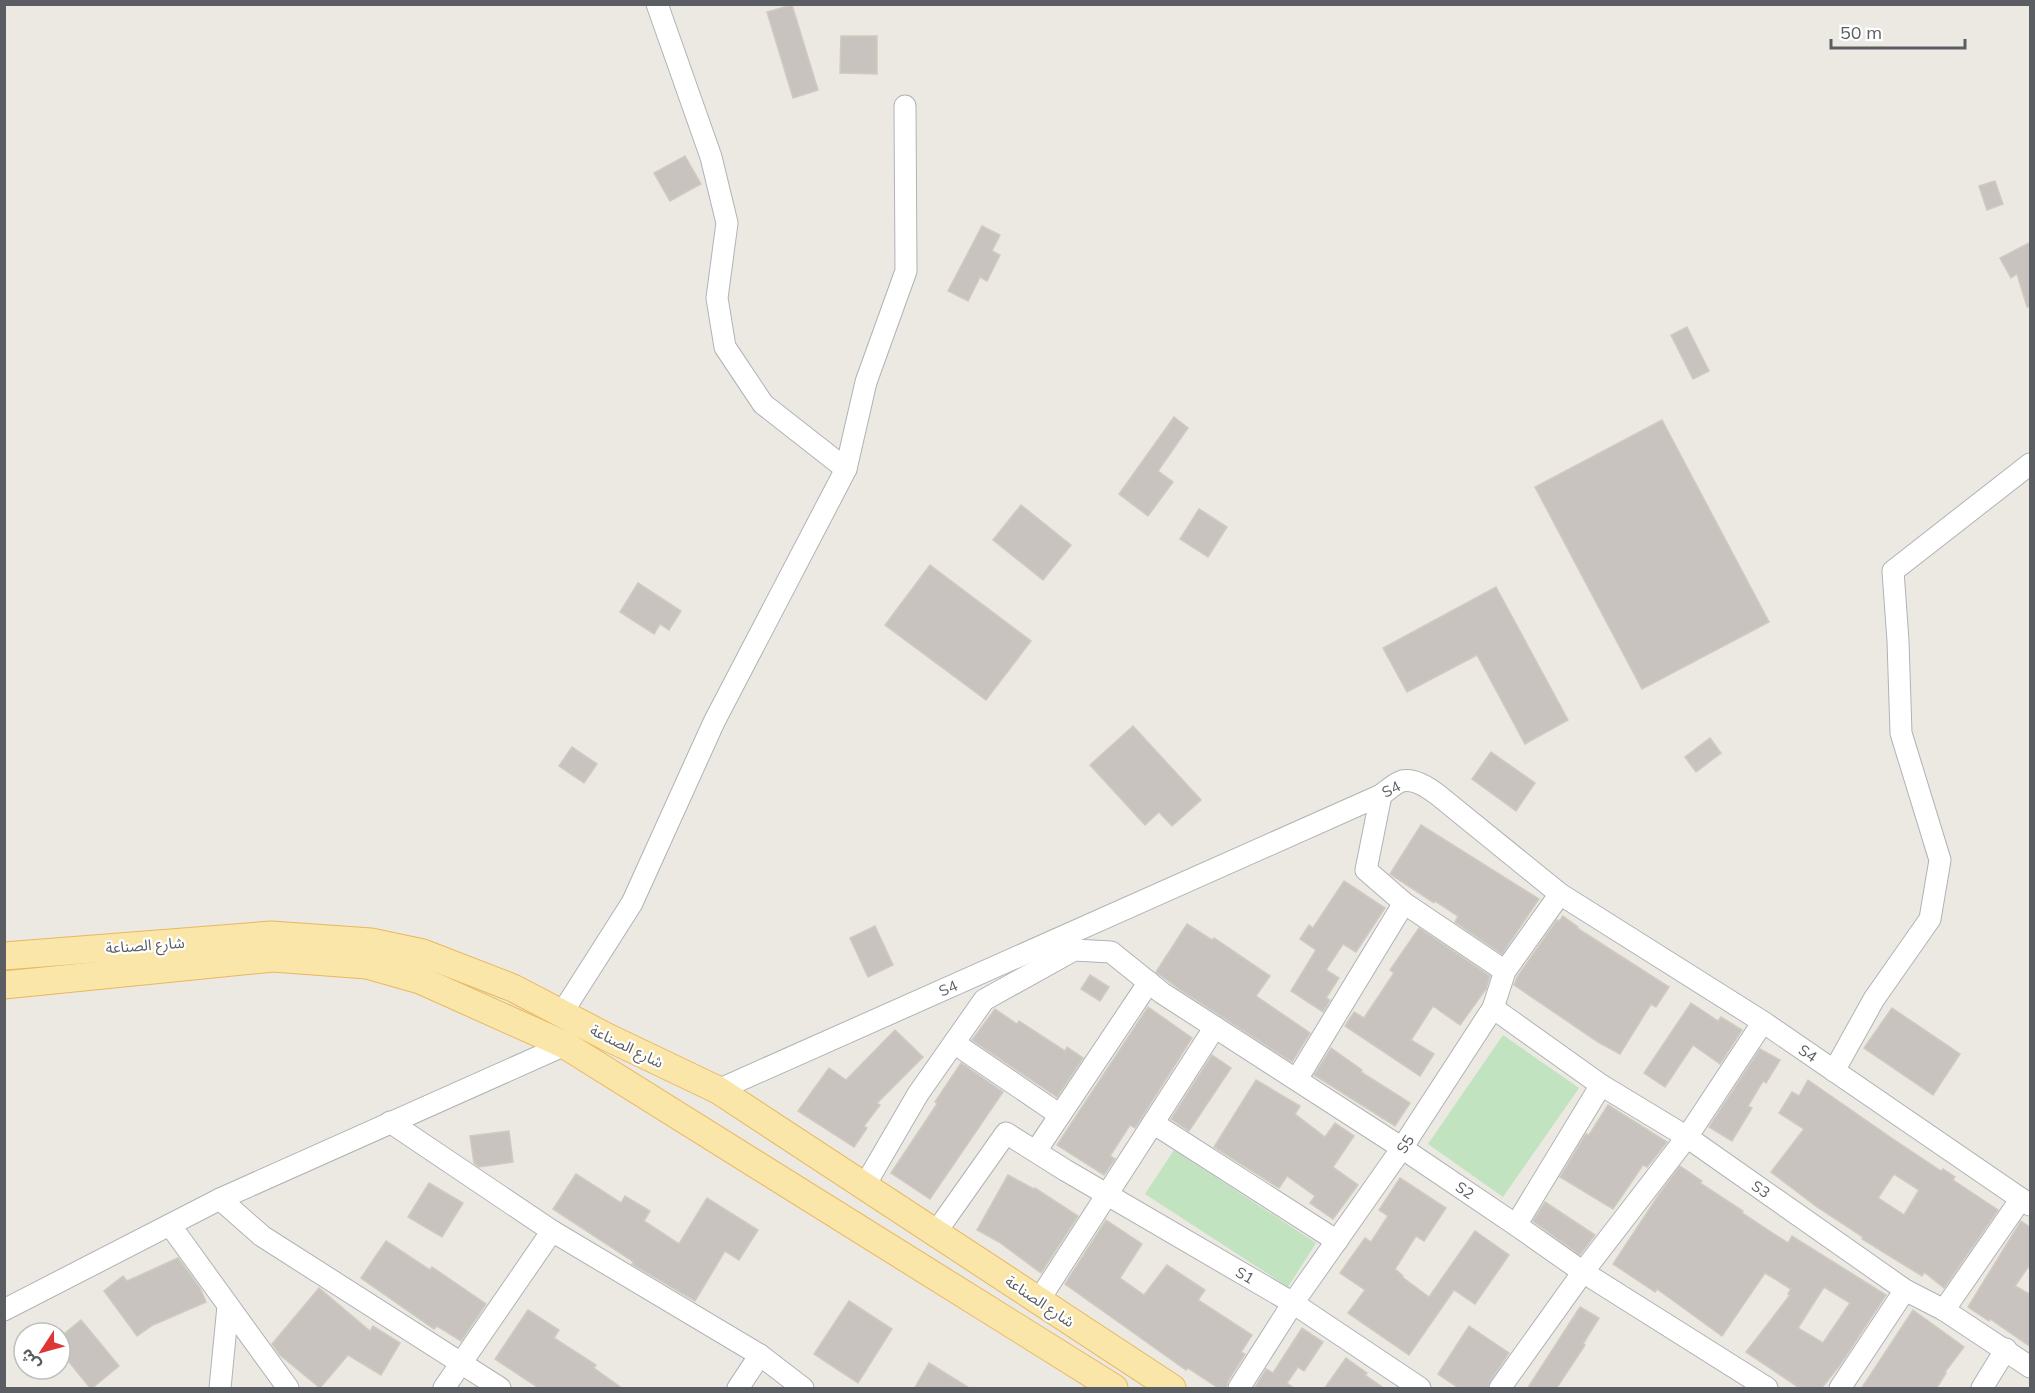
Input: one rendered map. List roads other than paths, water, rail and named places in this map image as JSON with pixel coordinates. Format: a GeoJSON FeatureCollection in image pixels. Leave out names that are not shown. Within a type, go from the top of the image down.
{"type":"FeatureCollection","features":[{"type":"Feature","properties":{"kind":"main road","name":"شارع الصناعة"},"geometry":{"type":"LineString","coordinates":[[4,956],[271,935],[371,942],[423,953],[513,988],[718,1090],[1172,1389]]}},
{"type":"Feature","properties":{"kind":"main road","name":"شارع الصناعة"},"geometry":{"type":"LineString","coordinates":[[4,985],[273,958],[367,965],[420,980],[565,1045],[1114,1389]]}},
{"type":"Feature","properties":{"kind":"street"},"geometry":{"type":"LineString","coordinates":[[657,4],[711,157],[727,224],[717,298],[725,347],[763,404],[846,469]]}},
{"type":"Feature","properties":{"kind":"street"},"geometry":{"type":"LineString","coordinates":[[562,1013],[632,903],[714,722],[846,469],[866,382],[906,271],[905,106]]}},
{"type":"Feature","properties":{"kind":"street"},"geometry":{"type":"LineString","coordinates":[[1834,1071],[1874,999],[1930,919],[1940,860],[1901,733],[1893,571],[2031,464]]}},
{"type":"Feature","properties":{"kind":"street","name":"S4"},"geometry":{"type":"LineString","coordinates":[[718,1090],[1381,795],[1401,781],[1420,784],[1430,789],[1560,894],[1763,1022],[2026,1202]]}},
{"type":"Feature","properties":{"kind":"street"},"geometry":{"type":"LineString","coordinates":[[1381,795],[1366,870],[1404,903],[1505,971]]}},
{"type":"Feature","properties":{"kind":"street","name":"S5"},"geometry":{"type":"LineString","coordinates":[[1239,1389],[1293,1303],[1402,1148],[1493,1008],[1505,971],[1560,894]]}},
{"type":"Feature","properties":{"kind":"street"},"geometry":{"type":"LineString","coordinates":[[1297,1079],[1404,903]]}},
{"type":"Feature","properties":{"kind":"street","name":"S2"},"geometry":{"type":"LineString","coordinates":[[865,1185],[918,1094],[984,1000],[1074,950],[1111,952],[1155,988],[1402,1148],[1583,1272],[1767,1389]]}},
{"type":"Feature","properties":{"kind":"street"},"geometry":{"type":"LineString","coordinates":[[1036,1151],[1060,1115],[1155,988]]}},
{"type":"Feature","properties":{"kind":"street","name":"S3"},"geometry":{"type":"LineString","coordinates":[[1493,1008],[1601,1085],[1687,1137],[1905,1290],[1944,1310],[2031,1366]]}},
{"type":"Feature","properties":{"kind":"street"},"geometry":{"type":"LineString","coordinates":[[1500,1389],[1583,1272],[1687,1137],[1763,1022]]}},
{"type":"Feature","properties":{"kind":"street"},"geometry":{"type":"LineString","coordinates":[[1039,1300],[1215,1027]]}},
{"type":"Feature","properties":{"kind":"street"},"geometry":{"type":"LineString","coordinates":[[954,1043],[1060,1115]]}},
{"type":"Feature","properties":{"kind":"street"},"geometry":{"type":"LineString","coordinates":[[4,1310],[220,1199],[565,1045]]}},
{"type":"Feature","properties":{"kind":"street"},"geometry":{"type":"LineString","coordinates":[[1516,1225],[1601,1085]]}},
{"type":"Feature","properties":{"kind":"street"},"geometry":{"type":"LineString","coordinates":[[390,1122],[552,1231],[760,1355],[803,1389]]}},
{"type":"Feature","properties":{"kind":"street"},"geometry":{"type":"LineString","coordinates":[[1153,1123],[1337,1241]]}},
{"type":"Feature","properties":{"kind":"street","name":"S1"},"geometry":{"type":"LineString","coordinates":[[936,1232],[1006,1133],[1293,1303],[1420,1389]]}},
{"type":"Feature","properties":{"kind":"street"},"geometry":{"type":"LineString","coordinates":[[220,1199],[262,1236],[501,1389]]}},
{"type":"Feature","properties":{"kind":"street"},"geometry":{"type":"LineString","coordinates":[[1944,1310],[2026,1202]]}},
{"type":"Feature","properties":{"kind":"street"},"geometry":{"type":"LineString","coordinates":[[170,1225],[288,1389]]}},
{"type":"Feature","properties":{"kind":"street"},"geometry":{"type":"LineString","coordinates":[[444,1389],[552,1231]]}},
{"type":"Feature","properties":{"kind":"street"},"geometry":{"type":"LineString","coordinates":[[1840,1389],[1905,1290]]}},
{"type":"Feature","properties":{"kind":"street"},"geometry":{"type":"LineString","coordinates":[[220,1389],[228,1306]]}},
{"type":"Feature","properties":{"kind":"street"},"geometry":{"type":"LineString","coordinates":[[1982,1389],[2006,1349]]}},
{"type":"Feature","properties":{"kind":"street"},"geometry":{"type":"LineString","coordinates":[[738,1389],[760,1355]]}}]}
